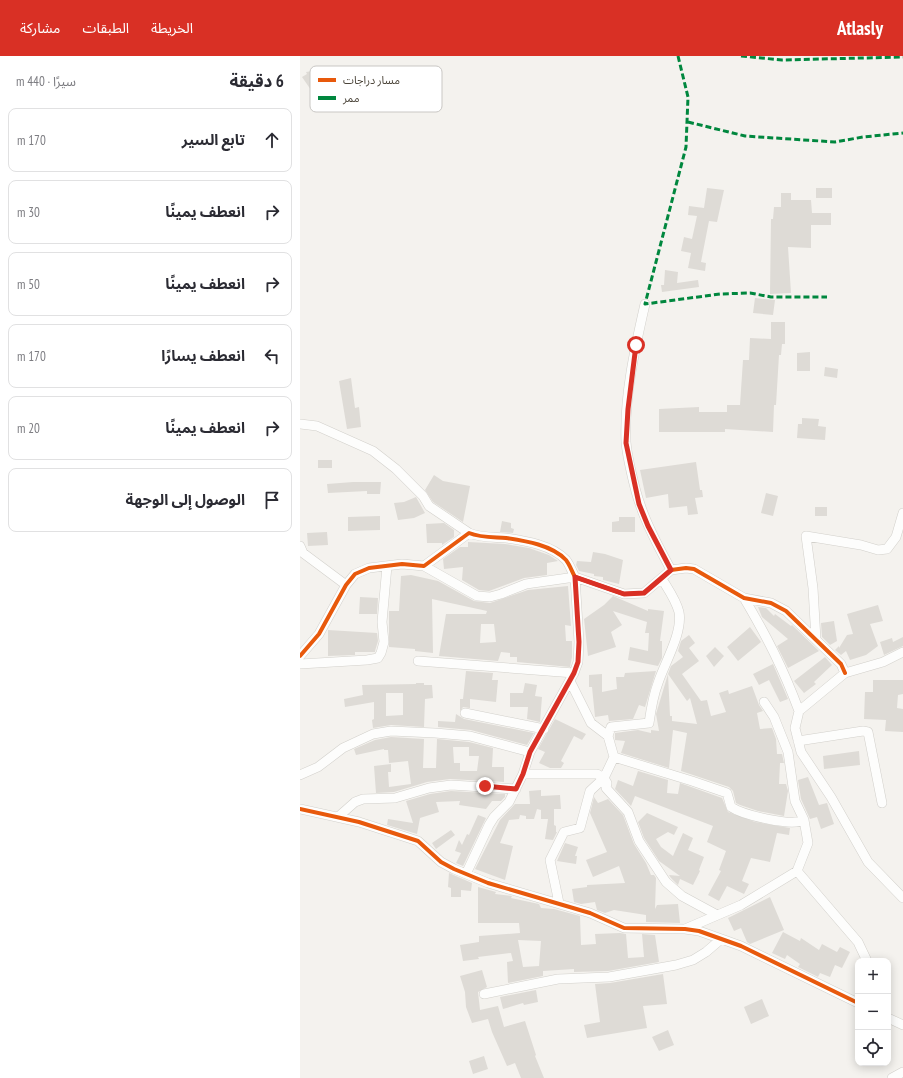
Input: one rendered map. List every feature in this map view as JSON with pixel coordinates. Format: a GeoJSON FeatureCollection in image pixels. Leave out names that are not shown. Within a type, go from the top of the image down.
{"type":"FeatureCollection","features":[{"type":"Feature","properties":{"kind":"street"},"geometry":{"type":"LineString","coordinates":[[645,304],[636,345],[630,386],[626,443],[639,504],[648,526],[671,570]]}},
{"type":"Feature","properties":{"kind":"street"},"geometry":{"type":"LineString","coordinates":[[300,424],[317,426],[373,451],[396,469],[422,496],[429,506],[469,533],[477,536],[508,538],[556,551],[568,561],[575,577],[579,642],[578,662],[572,677],[530,752],[523,774],[516,789],[509,802],[494,817],[489,825],[466,874]]}},
{"type":"Feature","properties":{"kind":"street"},"geometry":{"type":"LineString","coordinates":[[816,640],[813,588],[806,536],[861,545],[878,550],[887,549],[896,537],[903,512]]}},
{"type":"Feature","properties":{"kind":"street"},"geometry":{"type":"LineString","coordinates":[[424,566],[469,533]]}},
{"type":"Feature","properties":{"kind":"street"},"geometry":{"type":"LineString","coordinates":[[300,546],[303,552],[346,585]]}},
{"type":"Feature","properties":{"kind":"street"},"geometry":{"type":"LineString","coordinates":[[300,656],[319,634],[346,585],[355,574],[369,568],[402,564],[424,566],[464,590],[477,596],[483,596],[501,594],[526,584],[575,577],[624,594],[644,593],[671,570],[686,568],[694,569],[744,598],[771,603],[786,611],[841,664],[845,673]]}},
{"type":"Feature","properties":{"kind":"street"},"geometry":{"type":"LineString","coordinates":[[300,664],[378,658],[384,642],[382,622],[387,566]]}},
{"type":"Feature","properties":{"kind":"street"},"geometry":{"type":"LineString","coordinates":[[559,903],[550,860],[564,832],[580,828],[590,791],[604,778],[614,757],[608,736],[610,727],[649,723],[652,702],[674,643],[680,614],[677,605],[662,579]]}},
{"type":"Feature","properties":{"kind":"street"},"geometry":{"type":"LineString","coordinates":[[744,598],[780,661],[799,711],[795,728],[801,752],[831,797],[868,862],[903,898]]}},
{"type":"Feature","properties":{"kind":"street"},"geometry":{"type":"LineString","coordinates":[[799,711],[845,673],[883,662],[903,652]]}},
{"type":"Feature","properties":{"kind":"street"},"geometry":{"type":"LineString","coordinates":[[418,661],[572,677]]}},
{"type":"Feature","properties":{"kind":"street"},"geometry":{"type":"LineString","coordinates":[[572,677],[591,723],[608,736]]}},
{"type":"Feature","properties":{"kind":"street"},"geometry":{"type":"LineString","coordinates":[[685,929],[741,906],[797,871],[808,843],[804,820],[795,801],[788,752],[774,717],[764,702]]}},
{"type":"Feature","properties":{"kind":"street"},"geometry":{"type":"LineString","coordinates":[[465,713],[544,729]]}},
{"type":"Feature","properties":{"kind":"street"},"geometry":{"type":"LineString","coordinates":[[798,741],[863,731],[868,732],[882,803]]}},
{"type":"Feature","properties":{"kind":"street"},"geometry":{"type":"LineString","coordinates":[[300,775],[318,767],[343,748],[373,734],[391,732],[435,733],[470,736],[530,752]]}},
{"type":"Feature","properties":{"kind":"street"},"geometry":{"type":"LineString","coordinates":[[614,757],[726,793],[731,807],[744,814],[788,822],[804,820]]}},
{"type":"Feature","properties":{"kind":"street"},"geometry":{"type":"LineString","coordinates":[[523,774],[597,774],[604,778],[607,783],[606,788],[628,812],[639,840],[666,882],[682,896],[717,915]]}},
{"type":"Feature","properties":{"kind":"street"},"geometry":{"type":"LineString","coordinates":[[338,817],[355,802],[363,799],[395,798],[429,788],[451,784],[516,789]]}},
{"type":"Feature","properties":{"kind":"street"},"geometry":{"type":"LineString","coordinates":[[300,809],[359,822],[418,841],[442,862],[466,874],[488,883],[590,913],[624,928],[685,929],[699,931],[720,940],[741,946],[855,1002]]}},
{"type":"Feature","properties":{"kind":"street"},"geometry":{"type":"LineString","coordinates":[[797,871],[858,942],[866,958]]}},
{"type":"Feature","properties":{"kind":"street"},"geometry":{"type":"LineString","coordinates":[[484,994],[558,979],[609,977],[676,965],[693,960],[706,952],[720,940]]}},
{"type":"Feature","properties":{"kind":"street"},"geometry":{"type":"LineString","coordinates":[[891,1019],[903,1025]]}},
{"type":"Feature","properties":{"kind":"street"},"geometry":{"type":"LineString","coordinates":[[892,1078],[903,1072]]}},
{"type":"Feature","properties":{"kind":"building"},"geometry":{"type":"Polygon","coordinates":[[[310,71],[310,89],[302,77],[307,74],[306,72],[310,71]]]}},
{"type":"Feature","properties":{"kind":"building"},"geometry":{"type":"Polygon","coordinates":[[[707,188],[724,190],[717,222],[709,221],[701,262],[706,263],[705,271],[688,268],[691,253],[681,251],[684,237],[692,239],[697,216],[688,215],[689,206],[704,208],[707,188]]]}},
{"type":"Feature","properties":{"kind":"building"},"geometry":{"type":"Polygon","coordinates":[[[816,188],[832,188],[832,198],[816,198],[816,188]]]}},
{"type":"Feature","properties":{"kind":"building"},"geometry":{"type":"Polygon","coordinates":[[[781,193],[791,193],[791,200],[811,200],[812,213],[831,213],[831,225],[811,225],[811,248],[788,247],[791,293],[770,294],[771,219],[773,219],[774,207],[781,207],[781,193]]]}},
{"type":"Feature","properties":{"kind":"building"},"geometry":{"type":"Polygon","coordinates":[[[665,270],[678,272],[677,283],[698,280],[699,287],[662,292],[661,285],[664,285],[665,270]]]}},
{"type":"Feature","properties":{"kind":"building"},"geometry":{"type":"Polygon","coordinates":[[[755,298],[775,300],[773,315],[753,313],[755,298]]]}},
{"type":"Feature","properties":{"kind":"building"},"geometry":{"type":"Polygon","coordinates":[[[771,322],[785,322],[785,344],[782,344],[781,355],[779,355],[773,432],[725,429],[725,432],[659,432],[659,409],[699,407],[699,412],[727,412],[727,405],[740,405],[743,360],[749,360],[750,338],[771,339],[771,322]]]}},
{"type":"Feature","properties":{"kind":"building"},"geometry":{"type":"Polygon","coordinates":[[[810,352],[810,371],[797,371],[797,353],[810,352]]]}},
{"type":"Feature","properties":{"kind":"building"},"geometry":{"type":"Polygon","coordinates":[[[825,367],[838,369],[837,378],[824,376],[825,367]]]}},
{"type":"Feature","properties":{"kind":"building"},"geometry":{"type":"Polygon","coordinates":[[[351,378],[355,408],[359,407],[361,427],[347,429],[339,381],[351,378]]]}},
{"type":"Feature","properties":{"kind":"building"},"geometry":{"type":"Polygon","coordinates":[[[802,418],[819,419],[818,426],[826,427],[825,440],[797,438],[798,424],[802,424],[802,418]]]}},
{"type":"Feature","properties":{"kind":"building"},"geometry":{"type":"Polygon","coordinates":[[[318,460],[332,460],[332,468],[318,468],[318,460]]]}},
{"type":"Feature","properties":{"kind":"building"},"geometry":{"type":"Polygon","coordinates":[[[696,462],[700,490],[702,490],[703,497],[695,498],[698,514],[688,515],[687,506],[669,508],[668,494],[646,498],[640,470],[696,462]]]}},
{"type":"Feature","properties":{"kind":"building"},"geometry":{"type":"Polygon","coordinates":[[[434,475],[443,481],[470,486],[463,522],[433,502],[425,490],[434,475]]]}},
{"type":"Feature","properties":{"kind":"building"},"geometry":{"type":"Polygon","coordinates":[[[381,482],[380,494],[367,494],[367,491],[328,493],[327,484],[381,482]]]}},
{"type":"Feature","properties":{"kind":"building"},"geometry":{"type":"Polygon","coordinates":[[[766,493],[778,496],[773,516],[761,513],[766,493]]]}},
{"type":"Feature","properties":{"kind":"building"},"geometry":{"type":"Polygon","coordinates":[[[416,497],[425,513],[414,518],[398,520],[394,503],[404,502],[416,497]]]}},
{"type":"Feature","properties":{"kind":"building"},"geometry":{"type":"Polygon","coordinates":[[[815,507],[827,507],[827,516],[815,516],[815,507]]]}},
{"type":"Feature","properties":{"kind":"building"},"geometry":{"type":"Polygon","coordinates":[[[380,516],[380,530],[348,531],[348,517],[380,516]]]}},
{"type":"Feature","properties":{"kind":"building"},"geometry":{"type":"Polygon","coordinates":[[[619,517],[635,517],[635,532],[612,532],[612,522],[619,521],[619,517]]]}},
{"type":"Feature","properties":{"kind":"building"},"geometry":{"type":"Polygon","coordinates":[[[502,521],[511,523],[511,528],[514,529],[513,533],[500,532],[502,521]]]}},
{"type":"Feature","properties":{"kind":"building"},"geometry":{"type":"Polygon","coordinates":[[[444,523],[454,530],[454,537],[442,545],[442,543],[427,543],[426,524],[444,523]]]}},
{"type":"Feature","properties":{"kind":"building"},"geometry":{"type":"Polygon","coordinates":[[[327,532],[328,545],[308,546],[307,533],[327,532]]]}},
{"type":"Feature","properties":{"kind":"building"},"geometry":{"type":"Polygon","coordinates":[[[468,542],[505,544],[529,548],[549,555],[558,561],[547,563],[547,575],[524,578],[489,591],[479,590],[462,580],[463,567],[444,569],[443,559],[460,547],[468,547],[468,542]]]}},
{"type":"Feature","properties":{"kind":"building"},"geometry":{"type":"Polygon","coordinates":[[[593,552],[623,560],[619,584],[603,580],[603,577],[594,576],[594,574],[579,571],[576,565],[577,561],[591,562],[593,552]]]}},
{"type":"Feature","properties":{"kind":"building"},"geometry":{"type":"Polygon","coordinates":[[[411,575],[438,581],[474,601],[490,603],[528,590],[568,586],[571,626],[565,625],[566,641],[572,641],[572,657],[570,667],[517,662],[517,657],[510,657],[510,653],[501,652],[498,661],[439,656],[446,614],[486,614],[487,611],[432,599],[433,653],[415,651],[415,649],[389,647],[389,611],[399,611],[401,576],[411,575]],[[481,624],[480,643],[496,642],[494,624],[481,624]]]}},
{"type":"Feature","properties":{"kind":"building"},"geometry":{"type":"Polygon","coordinates":[[[613,596],[648,611],[648,609],[664,611],[660,641],[662,641],[662,658],[658,666],[628,660],[630,647],[648,651],[649,633],[645,633],[647,622],[613,611],[622,625],[611,632],[616,647],[588,656],[584,619],[604,605],[613,596]]]}},
{"type":"Feature","properties":{"kind":"building"},"geometry":{"type":"Polygon","coordinates":[[[360,597],[378,598],[377,614],[359,614],[360,597]]]}},
{"type":"Feature","properties":{"kind":"building"},"geometry":{"type":"Polygon","coordinates":[[[878,605],[883,621],[870,624],[878,646],[866,655],[850,660],[846,651],[841,655],[835,650],[839,646],[839,648],[847,635],[853,634],[847,614],[878,605]]]}},
{"type":"Feature","properties":{"kind":"building"},"geometry":{"type":"Polygon","coordinates":[[[758,607],[766,608],[774,616],[775,614],[791,626],[792,625],[819,651],[788,668],[777,646],[788,639],[762,617],[758,607]]]}},
{"type":"Feature","properties":{"kind":"building"},"geometry":{"type":"Polygon","coordinates":[[[834,621],[837,641],[830,645],[822,637],[821,623],[834,621]]]}},
{"type":"Feature","properties":{"kind":"building"},"geometry":{"type":"Polygon","coordinates":[[[750,627],[761,642],[738,661],[727,647],[750,627]]]}},
{"type":"Feature","properties":{"kind":"building"},"geometry":{"type":"Polygon","coordinates":[[[328,630],[377,633],[378,641],[375,652],[355,652],[355,655],[328,656],[328,630]]]}},
{"type":"Feature","properties":{"kind":"building"},"geometry":{"type":"Polygon","coordinates":[[[689,635],[695,643],[689,648],[699,661],[682,674],[701,701],[707,700],[711,716],[726,712],[719,693],[728,690],[729,694],[752,686],[759,705],[763,711],[757,713],[760,729],[772,728],[776,739],[777,754],[782,754],[784,763],[780,763],[779,784],[786,784],[788,791],[784,816],[758,811],[740,805],[736,803],[733,791],[729,787],[681,771],[687,733],[673,730],[669,768],[621,753],[625,741],[615,740],[615,733],[638,730],[651,733],[651,730],[659,731],[656,714],[668,674],[671,666],[683,657],[678,651],[681,641],[689,635]],[[668,674],[670,716],[672,716],[672,721],[697,724],[690,698],[687,701],[668,674]]]}},
{"type":"Feature","properties":{"kind":"building"},"geometry":{"type":"Polygon","coordinates":[[[903,637],[903,646],[884,655],[880,642],[892,638],[893,642],[903,637]]]}},
{"type":"Feature","properties":{"kind":"building"},"geometry":{"type":"Polygon","coordinates":[[[715,647],[724,656],[714,667],[706,656],[715,647]]]}},
{"type":"Feature","properties":{"kind":"building"},"geometry":{"type":"Polygon","coordinates":[[[825,657],[832,665],[814,682],[816,684],[804,693],[794,681],[825,657]]]}},
{"type":"Feature","properties":{"kind":"building"},"geometry":{"type":"Polygon","coordinates":[[[773,664],[788,699],[780,702],[769,680],[759,685],[753,674],[773,664]]]}},
{"type":"Feature","properties":{"kind":"building"},"geometry":{"type":"Polygon","coordinates":[[[466,671],[493,673],[492,680],[498,680],[496,702],[470,699],[470,708],[463,707],[460,711],[460,699],[463,699],[466,671]]]}},
{"type":"Feature","properties":{"kind":"building"},"geometry":{"type":"Polygon","coordinates":[[[656,671],[645,707],[639,705],[633,719],[609,721],[608,715],[595,717],[592,687],[589,687],[589,675],[602,674],[602,692],[617,689],[616,677],[624,677],[625,673],[656,671]]]}},
{"type":"Feature","properties":{"kind":"building"},"geometry":{"type":"Polygon","coordinates":[[[873,680],[903,680],[903,694],[898,695],[897,708],[903,709],[903,732],[885,731],[886,720],[864,719],[865,692],[873,692],[873,680]]]}},
{"type":"Feature","properties":{"kind":"building"},"geometry":{"type":"Polygon","coordinates":[[[424,683],[424,685],[432,685],[433,698],[425,699],[424,727],[391,725],[373,728],[372,720],[374,719],[374,702],[345,707],[344,699],[363,695],[362,685],[424,683]],[[386,693],[386,716],[403,715],[403,693],[386,693]]]}},
{"type":"Feature","properties":{"kind":"building"},"geometry":{"type":"Polygon","coordinates":[[[525,683],[537,685],[535,696],[542,697],[540,722],[527,719],[528,707],[510,707],[510,693],[523,693],[525,683]]]}},
{"type":"Feature","properties":{"kind":"building"},"geometry":{"type":"Polygon","coordinates":[[[456,714],[464,719],[534,733],[527,745],[471,730],[438,727],[438,721],[455,722],[456,714]]]}},
{"type":"Feature","properties":{"kind":"building"},"geometry":{"type":"Polygon","coordinates":[[[555,719],[586,734],[582,740],[574,736],[561,761],[564,763],[561,768],[550,768],[539,763],[545,752],[538,749],[555,719]]]}},
{"type":"Feature","properties":{"kind":"building"},"geometry":{"type":"Polygon","coordinates":[[[391,737],[424,739],[423,768],[436,768],[437,739],[469,742],[493,748],[492,767],[504,767],[504,782],[450,779],[427,782],[394,792],[376,793],[374,766],[391,764],[391,772],[388,772],[389,787],[411,784],[408,761],[389,763],[388,750],[384,749],[356,755],[354,749],[375,740],[391,737]],[[453,747],[454,763],[460,763],[460,771],[477,771],[479,756],[469,756],[469,747],[453,747]]]}},
{"type":"Feature","properties":{"kind":"building"},"geometry":{"type":"Polygon","coordinates":[[[859,751],[860,765],[824,769],[823,756],[859,751]]]}},
{"type":"Feature","properties":{"kind":"building"},"geometry":{"type":"Polygon","coordinates":[[[638,771],[668,780],[667,793],[678,794],[680,783],[722,798],[728,812],[755,822],[790,828],[789,835],[777,833],[770,862],[751,858],[742,881],[749,884],[744,894],[727,886],[719,901],[708,895],[721,871],[719,870],[726,851],[707,842],[713,826],[635,796],[631,806],[615,789],[618,780],[633,786],[638,771]]]}},
{"type":"Feature","properties":{"kind":"building"},"geometry":{"type":"Polygon","coordinates":[[[808,777],[819,805],[827,803],[834,824],[821,829],[817,817],[810,819],[801,799],[798,780],[808,777]]]}},
{"type":"Feature","properties":{"kind":"building"},"geometry":{"type":"Polygon","coordinates":[[[541,790],[541,796],[560,795],[561,809],[554,809],[554,825],[556,826],[557,832],[553,840],[545,839],[548,819],[541,819],[541,810],[537,809],[534,819],[526,819],[526,816],[520,815],[519,819],[509,820],[500,843],[513,846],[505,880],[475,869],[500,820],[515,804],[530,804],[529,791],[541,790]]]}},
{"type":"Feature","properties":{"kind":"building"},"geometry":{"type":"Polygon","coordinates":[[[451,791],[505,794],[505,797],[501,801],[492,801],[486,809],[459,805],[460,801],[436,802],[439,812],[420,818],[417,834],[387,825],[388,819],[413,823],[406,801],[430,794],[451,791]]]}},
{"type":"Feature","properties":{"kind":"building"},"geometry":{"type":"Polygon","coordinates":[[[594,797],[598,803],[608,799],[623,815],[634,844],[646,863],[651,875],[654,875],[656,878],[655,909],[657,905],[678,904],[680,923],[646,922],[646,915],[614,910],[605,913],[597,910],[595,902],[581,904],[574,902],[572,889],[587,887],[587,885],[625,883],[619,866],[593,877],[586,860],[607,852],[590,813],[594,797]]]}},
{"type":"Feature","properties":{"kind":"building"},"geometry":{"type":"Polygon","coordinates":[[[647,813],[678,827],[674,835],[668,832],[656,839],[661,847],[673,856],[683,833],[693,838],[688,850],[704,857],[699,870],[700,871],[693,885],[680,879],[678,885],[669,875],[680,876],[659,861],[644,838],[638,822],[647,813]]]}},
{"type":"Feature","properties":{"kind":"building"},"geometry":{"type":"Polygon","coordinates":[[[478,815],[486,818],[463,866],[456,863],[461,853],[455,851],[459,840],[462,845],[467,834],[469,835],[478,815]]]}},
{"type":"Feature","properties":{"kind":"building"},"geometry":{"type":"Polygon","coordinates":[[[451,830],[455,835],[436,849],[432,843],[451,830]]]}},
{"type":"Feature","properties":{"kind":"building"},"geometry":{"type":"Polygon","coordinates":[[[565,843],[578,847],[575,856],[577,856],[576,864],[557,861],[565,843]]]}},
{"type":"Feature","properties":{"kind":"building"},"geometry":{"type":"Polygon","coordinates":[[[449,873],[472,883],[471,891],[461,890],[461,897],[451,897],[451,888],[448,887],[449,873]]]}},
{"type":"Feature","properties":{"kind":"building"},"geometry":{"type":"Polygon","coordinates":[[[478,887],[496,892],[495,894],[512,896],[511,898],[539,904],[541,908],[554,909],[580,916],[581,945],[596,944],[595,934],[626,934],[628,958],[644,957],[642,934],[655,935],[659,962],[608,971],[574,972],[574,969],[543,971],[543,976],[508,983],[507,962],[513,961],[511,953],[478,957],[479,959],[463,961],[460,945],[479,942],[479,936],[520,933],[519,923],[478,923],[478,887]],[[518,940],[523,967],[539,966],[541,941],[518,940]]]}},
{"type":"Feature","properties":{"kind":"building"},"geometry":{"type":"Polygon","coordinates":[[[770,897],[784,930],[750,944],[747,942],[741,928],[734,931],[728,918],[770,897]]]}},
{"type":"Feature","properties":{"kind":"building"},"geometry":{"type":"Polygon","coordinates":[[[783,932],[800,941],[801,938],[819,950],[822,944],[837,952],[840,947],[850,952],[842,968],[835,965],[830,977],[820,973],[818,977],[798,967],[800,964],[787,955],[785,959],[772,953],[783,932]]]}},
{"type":"Feature","properties":{"kind":"building"},"geometry":{"type":"Polygon","coordinates":[[[482,970],[487,987],[478,992],[480,1010],[498,1006],[504,1027],[525,1021],[536,1055],[535,1056],[544,1078],[521,1078],[515,1063],[507,1066],[488,1019],[472,1023],[466,1007],[465,992],[460,976],[482,970]]]}},
{"type":"Feature","properties":{"kind":"building"},"geometry":{"type":"Polygon","coordinates":[[[663,974],[667,1004],[643,1006],[647,1028],[587,1038],[584,1025],[600,1022],[595,984],[663,974]]]}},
{"type":"Feature","properties":{"kind":"building"},"geometry":{"type":"Polygon","coordinates":[[[536,990],[538,1002],[524,1005],[523,1003],[503,1009],[500,997],[536,990]]]}},
{"type":"Feature","properties":{"kind":"building"},"geometry":{"type":"Polygon","coordinates":[[[762,999],[769,1016],[751,1024],[744,1007],[762,999]]]}},
{"type":"Feature","properties":{"kind":"building"},"geometry":{"type":"Polygon","coordinates":[[[668,1030],[674,1045],[659,1051],[652,1037],[668,1030]]]}},
{"type":"Feature","properties":{"kind":"building"},"geometry":{"type":"Polygon","coordinates":[[[484,1056],[488,1069],[473,1074],[469,1061],[484,1056]]]}},
{"type":"Feature","properties":{"kind":"marked path"},"geometry":{"type":"LineString","coordinates":[[678,56],[688,97],[686,147],[645,304],[720,294],[750,293],[771,297],[827,297]]}},
{"type":"Feature","properties":{"kind":"marked path"},"geometry":{"type":"LineString","coordinates":[[741,56],[782,60],[903,57]]}},
{"type":"Feature","properties":{"kind":"marked path"},"geometry":{"type":"LineString","coordinates":[[688,122],[745,136],[835,142],[863,137],[903,133]]}},
{"type":"Feature","properties":{"kind":"cycle path"},"geometry":{"type":"LineString","coordinates":[[300,656],[319,634],[346,585],[355,574],[369,568],[402,564],[424,566],[469,533],[483,537],[506,538],[546,547],[566,560],[575,577],[624,594],[644,593],[671,570],[686,568],[694,569],[744,598],[771,603],[786,611],[841,664],[845,673]]}},
{"type":"Feature","properties":{"kind":"cycle path"},"geometry":{"type":"LineString","coordinates":[[300,809],[359,822],[418,841],[441,862],[454,869],[488,883],[590,913],[624,928],[685,929],[699,931],[741,946],[855,1002]]}},
{"type":"Feature","properties":{"kind":"route"},"geometry":{"type":"LineString","coordinates":[[485,786],[516,789],[523,774],[530,752],[562,698],[574,673],[578,662],[579,642],[576,615],[575,577],[624,594],[644,593],[671,570],[648,526],[639,504],[626,443],[630,386],[636,345]]}}]}
